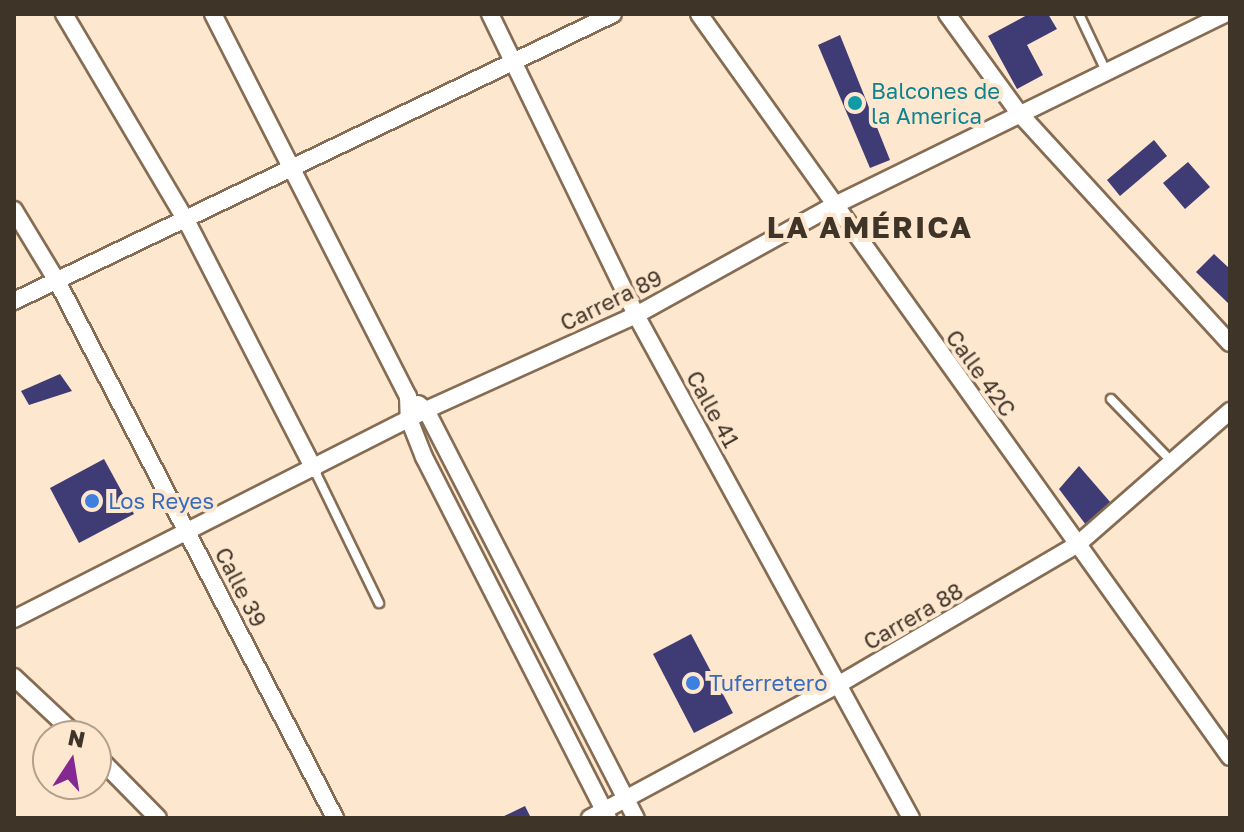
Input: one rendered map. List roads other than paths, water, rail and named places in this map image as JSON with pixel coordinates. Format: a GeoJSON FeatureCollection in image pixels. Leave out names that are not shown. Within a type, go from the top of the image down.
{"type":"FeatureCollection","features":[{"type":"Feature","properties":{"kind":"street"},"geometry":{"type":"LineString","coordinates":[[64,14],[186,220],[314,469]]}},
{"type":"Feature","properties":{"kind":"street"},"geometry":{"type":"LineString","coordinates":[[213,14],[408,396],[409,419],[601,815]]}},
{"type":"Feature","properties":{"kind":"street","name":"Calle 41"},"geometry":{"type":"LineString","coordinates":[[490,14],[636,315],[841,683],[911,818]]}},
{"type":"Feature","properties":{"kind":"street"},"geometry":{"type":"LineString","coordinates":[[14,301],[613,14]]}},
{"type":"Feature","properties":{"kind":"street","name":"Calle 42C"},"geometry":{"type":"LineString","coordinates":[[699,14],[833,206],[1230,757]]}},
{"type":"Feature","properties":{"kind":"street"},"geometry":{"type":"LineString","coordinates":[[947,14],[1019,113],[1230,343]]}},
{"type":"Feature","properties":{"kind":"street","name":"Carrera 89"},"geometry":{"type":"LineString","coordinates":[[14,619],[426,410],[636,315],[833,206],[1105,69],[1225,14]]}},
{"type":"Feature","properties":{"kind":"street","name":"Calle 39"},"geometry":{"type":"LineString","coordinates":[[14,210],[57,281],[335,818]]}},
{"type":"Feature","properties":{"kind":"street"},"geometry":{"type":"LineString","coordinates":[[408,396],[426,410],[636,818]]}},
{"type":"Feature","properties":{"kind":"street","name":"Carrera 88"},"geometry":{"type":"LineString","coordinates":[[601,815],[841,683],[1078,544],[1230,411]]}},
{"type":"Feature","properties":{"kind":"street"},"geometry":{"type":"LineString","coordinates":[[14,677],[60,720]]}},
{"type":"Feature","properties":{"kind":"street"},"geometry":{"type":"LineString","coordinates":[[112,771],[158,818]]}},
{"type":"Feature","properties":{"kind":"lane"},"geometry":{"type":"LineString","coordinates":[[1079,14],[1105,69]]}},
{"type":"Feature","properties":{"kind":"lane"},"geometry":{"type":"LineString","coordinates":[[1111,399],[1172,462]]}},
{"type":"Feature","properties":{"kind":"lane"},"geometry":{"type":"LineString","coordinates":[[314,469],[379,603]]}},
{"type":"Feature","properties":{"kind":"place","name":"Balcones de la America"},"geometry":{"type":"Point","coordinates":[855,103]}},
{"type":"Feature","properties":{"kind":"place","name":"Los Reyes"},"geometry":{"type":"Point","coordinates":[92,501]}},
{"type":"Feature","properties":{"kind":"place","name":"Tuferretero"},"geometry":{"type":"Point","coordinates":[693,683]}},
{"type":"Feature","properties":{"kind":"district","name":"LA AMÉRICA"},"geometry":{"type":"Point","coordinates":[870,227]}}]}
